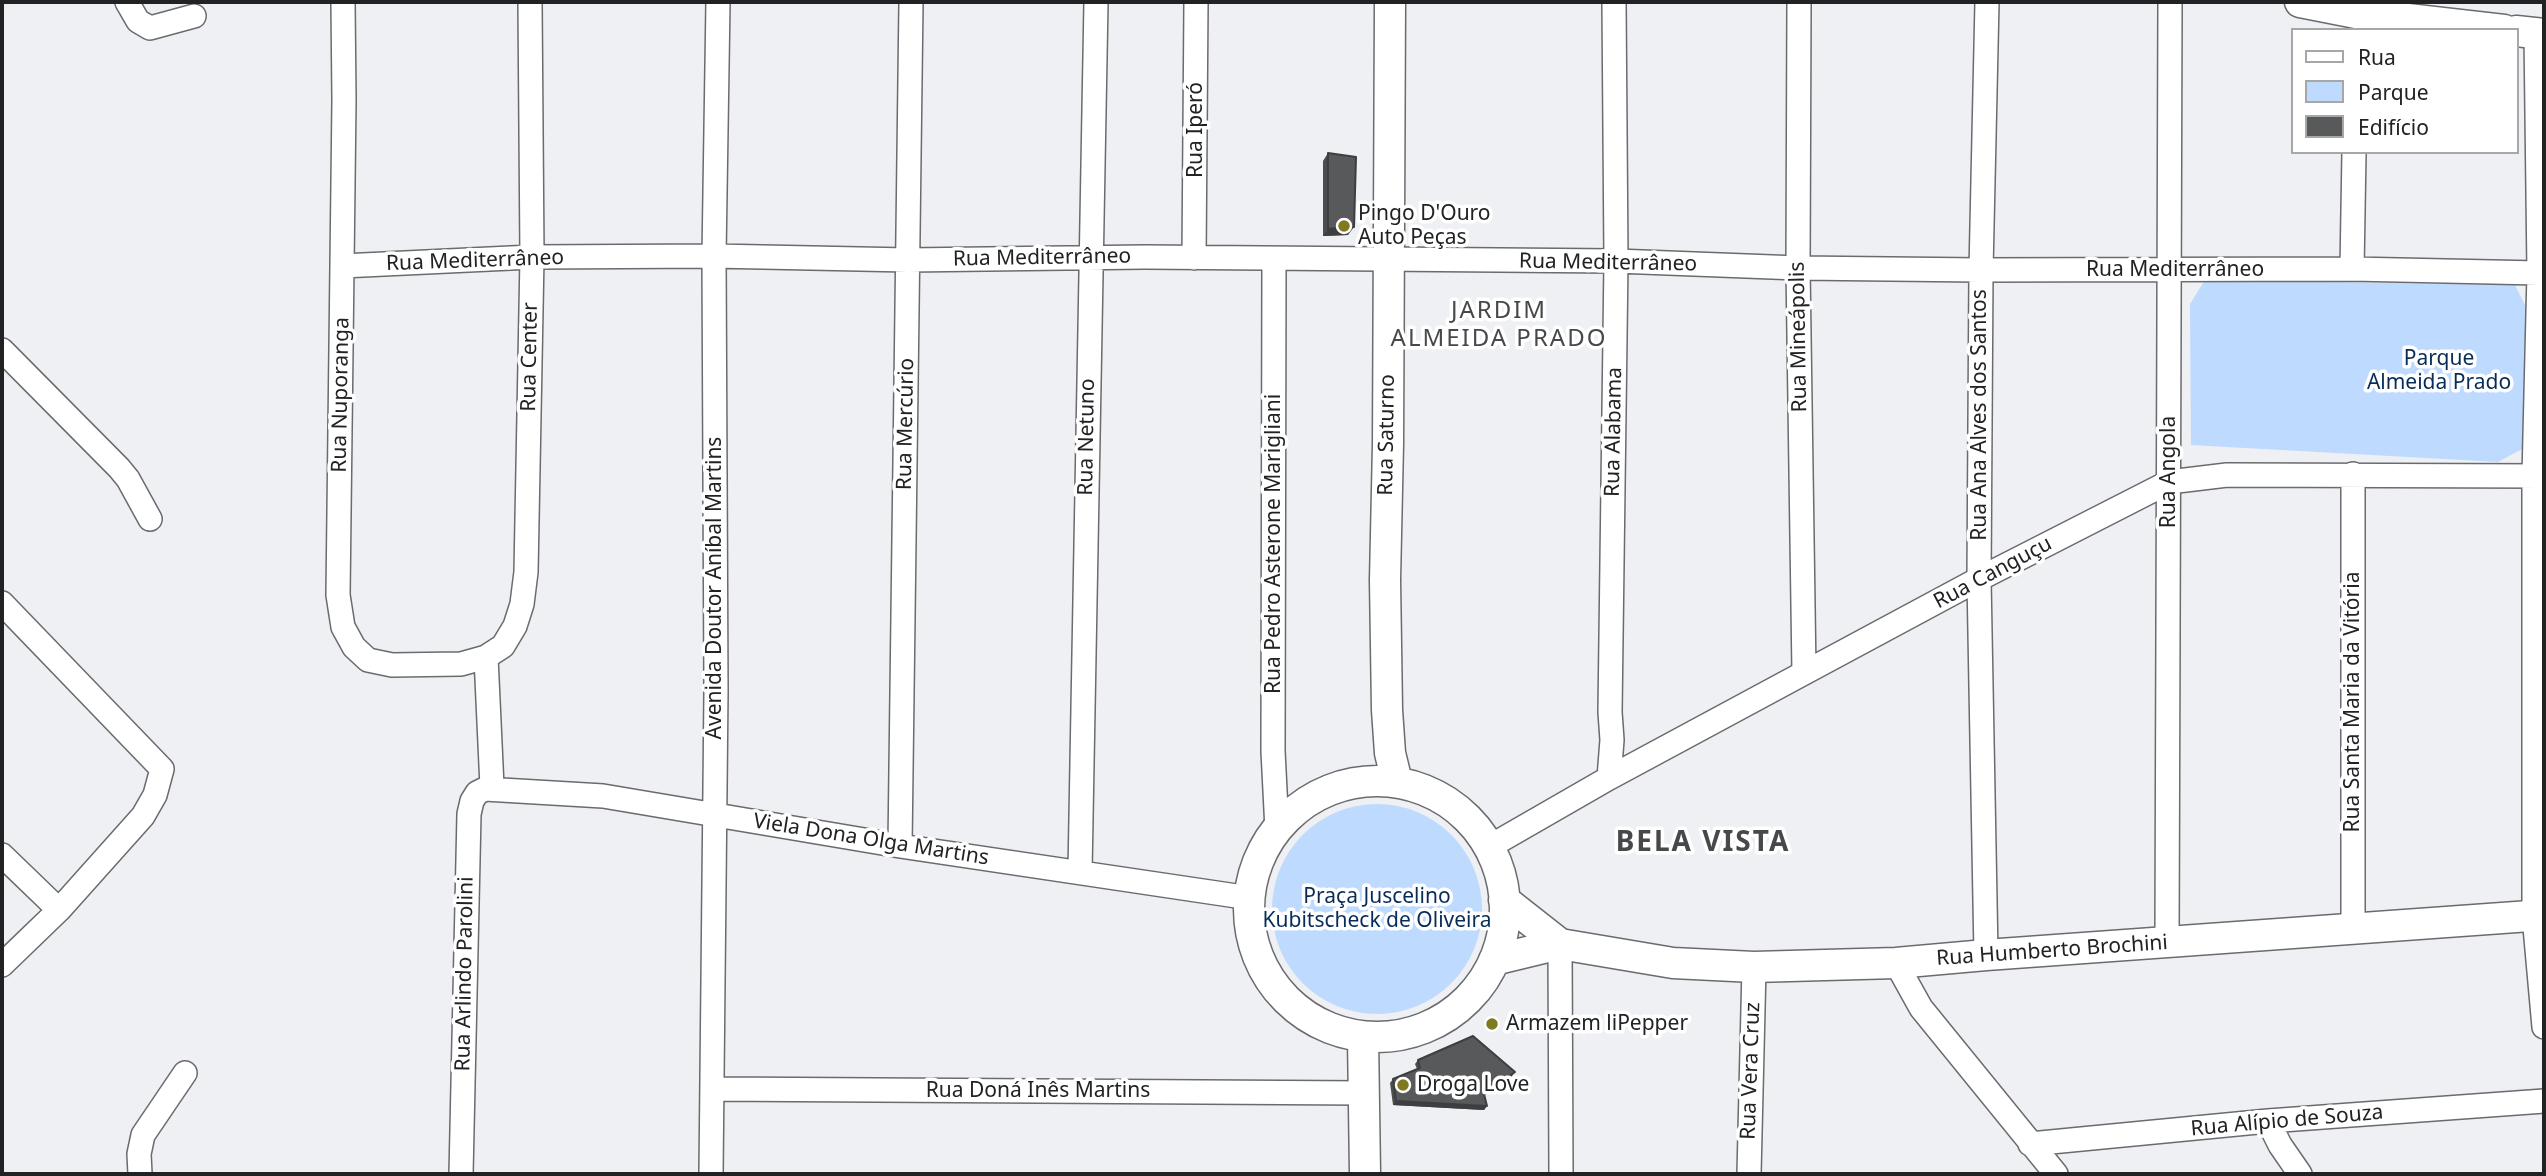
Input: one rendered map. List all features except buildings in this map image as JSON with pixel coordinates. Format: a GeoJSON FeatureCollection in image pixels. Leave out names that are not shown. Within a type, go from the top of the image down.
{"type":"FeatureCollection","features":[{"type":"Feature","properties":{"kind":"street"},"geometry":{"type":"LineString","coordinates":[[127,2],[138,21],[150,28],[194,16]]}},
{"type":"Feature","properties":{"kind":"street","name":"Rua Nuporanga"},"geometry":{"type":"LineString","coordinates":[[343,2],[338,595],[343,627],[354,647],[368,660],[392,665],[461,664],[486,657]]}},
{"type":"Feature","properties":{"kind":"street","name":"Rua Center"},"geometry":{"type":"LineString","coordinates":[[486,657],[503,646],[515,626],[522,604],[526,572],[532,257],[530,2]]}},
{"type":"Feature","properties":{"kind":"street","name":"Avenida Doutor Aníbal Martins"},"geometry":{"type":"LineString","coordinates":[[711,1174],[718,2]]}},
{"type":"Feature","properties":{"kind":"street","name":"Rua Mercúrio"},"geometry":{"type":"LineString","coordinates":[[900,846],[911,2]]}},
{"type":"Feature","properties":{"kind":"street","name":"Rua Netuno"},"geometry":{"type":"LineString","coordinates":[[1080,872],[1096,2]]}},
{"type":"Feature","properties":{"kind":"street","name":"Rua Iperó"},"geometry":{"type":"LineString","coordinates":[[1194,258],[1196,2]]}},
{"type":"Feature","properties":{"kind":"street","name":"Rua Saturno"},"geometry":{"type":"LineString","coordinates":[[1390,2],[1385,580],[1387,710],[1390,753],[1397,782]]}},
{"type":"Feature","properties":{"kind":"street","name":"Rua Alabama"},"geometry":{"type":"LineString","coordinates":[[1609,778],[1612,740],[1610,712],[1616,261],[1614,2]]}},
{"type":"Feature","properties":{"kind":"street","name":"Rua Mineápolis"},"geometry":{"type":"LineString","coordinates":[[1799,2],[1798,268],[1804,673]]}},
{"type":"Feature","properties":{"kind":"street","name":"Rua Ana Alves dos Santos"},"geometry":{"type":"LineString","coordinates":[[1986,954],[1979,579],[1981,270],[1987,2]]}},
{"type":"Feature","properties":{"kind":"street","name":"Rua Angola"},"geometry":{"type":"LineString","coordinates":[[2167,942],[2170,2]]}},
{"type":"Feature","properties":{"kind":"street"},"geometry":{"type":"LineString","coordinates":[[2300,2],[2355,21],[2409,10],[2494,28]]}},
{"type":"Feature","properties":{"kind":"street"},"geometry":{"type":"LineString","coordinates":[[2532,33],[2542,271],[2539,916],[2544,1027]]}},
{"type":"Feature","properties":{"kind":"street"},"geometry":{"type":"LineString","coordinates":[[2352,270],[2354,154]]}},
{"type":"Feature","properties":{"kind":"street","name":"Rua Mediterrâneo"},"geometry":{"type":"LineString","coordinates":[[342,267],[532,257],[715,256],[908,260],[1090,257],[1616,261],[1798,268],[1981,270],[2542,271]]}},
{"type":"Feature","properties":{"kind":"street","name":"Rua Pedro Asterone Marigliani"},"geometry":{"type":"LineString","coordinates":[[1274,259],[1273,751],[1277,830]]}},
{"type":"Feature","properties":{"kind":"street"},"geometry":{"type":"LineString","coordinates":[[2,350],[119,468],[128,479],[149,519]]}},
{"type":"Feature","properties":{"kind":"street","name":"Rua Santa Maria da Vitória"},"geometry":{"type":"LineString","coordinates":[[2353,474],[2353,930]]}},
{"type":"Feature","properties":{"kind":"street","name":"Rua Canguçu"},"geometry":{"type":"LineString","coordinates":[[1489,847],[1609,778],[1979,579],[2169,482],[2227,475],[2539,476]]}},
{"type":"Feature","properties":{"kind":"street"},"geometry":{"type":"LineString","coordinates":[[2,603],[162,769],[155,795],[143,816],[59,910],[2,965]]}},
{"type":"Feature","properties":{"kind":"street"},"geometry":{"type":"LineString","coordinates":[[486,657],[492,788]]}},
{"type":"Feature","properties":{"kind":"street"},"geometry":{"type":"LineString","coordinates":[[1358,782],[1397,782],[1434,794],[1450,804],[1465,816],[1489,847],[1499,873],[1504,900],[1503,930],[1494,960],[1473,994],[1443,1020],[1406,1034],[1363,1037],[1323,1026],[1304,1015],[1279,992],[1261,963],[1254,943],[1250,898],[1258,862],[1277,830],[1305,804],[1331,790],[1358,782]]}},
{"type":"Feature","properties":{"kind":"street","name":"Viela Dona Olga Martins"},"geometry":{"type":"LineString","coordinates":[[492,788],[603,796],[900,846],[1250,898]]}},
{"type":"Feature","properties":{"kind":"street","name":"Rua Arlindo Parolini"},"geometry":{"type":"LineString","coordinates":[[461,1174],[469,814],[477,793],[492,788]]}},
{"type":"Feature","properties":{"kind":"street"},"geometry":{"type":"LineString","coordinates":[[2,855],[59,910]]}},
{"type":"Feature","properties":{"kind":"street","name":"Rua Humberto Brochini"},"geometry":{"type":"LineString","coordinates":[[1504,900],[1560,944]]}},
{"type":"Feature","properties":{"kind":"street","name":"Rua Humberto Brochini"},"geometry":{"type":"LineString","coordinates":[[1494,960],[1560,944],[1673,962],[1754,967],[1908,962],[1986,954],[2539,916]]}},
{"type":"Feature","properties":{"kind":"street"},"geometry":{"type":"LineString","coordinates":[[1560,944],[1561,1174]]}},
{"type":"Feature","properties":{"kind":"street"},"geometry":{"type":"LineString","coordinates":[[1908,962],[1921,1008],[2056,1174]]}},
{"type":"Feature","properties":{"kind":"street","name":"Rua Vera Cruz"},"geometry":{"type":"LineString","coordinates":[[1749,1174],[1754,967]]}},
{"type":"Feature","properties":{"kind":"street"},"geometry":{"type":"LineString","coordinates":[[1363,1037],[1366,1174]]}},
{"type":"Feature","properties":{"kind":"street"},"geometry":{"type":"LineString","coordinates":[[140,1174],[139,1154],[143,1135],[185,1073]]}},
{"type":"Feature","properties":{"kind":"street","name":"Rua Doná Inês Martins"},"geometry":{"type":"LineString","coordinates":[[713,1089],[1364,1093]]}},
{"type":"Feature","properties":{"kind":"street","name":"Rua Alípio de Souza"},"geometry":{"type":"LineString","coordinates":[[2030,1144],[2268,1121],[2544,1101]]}},
{"type":"Feature","properties":{"kind":"street"},"geometry":{"type":"LineString","coordinates":[[2268,1121],[2280,1145],[2300,1174]]}},
{"type":"Feature","properties":{"kind":"green space","name":"Parque Almeida Prado"},"geometry":{"type":"Polygon","coordinates":[[[2205,280],[2515,285],[2530,315],[2524,448],[2498,462],[2191,445],[2190,304],[2205,280]]]}},
{"type":"Feature","properties":{"kind":"green space","name":"Praça Juscelino Kubitscheck de Oliveira"},"geometry":{"type":"Polygon","coordinates":[[[1377,804],[1417,812],[1451,835],[1474,869],[1482,909],[1474,949],[1451,983],[1417,1006],[1377,1014],[1337,1006],[1303,983],[1280,949],[1272,909],[1280,869],[1303,835],[1337,812],[1377,804]]]}},
{"type":"Feature","properties":{"kind":"place","name":"Pingo D'Ouro Auto Peças"},"geometry":{"type":"Point","coordinates":[1344,226]}},
{"type":"Feature","properties":{"kind":"place","name":"Armazem liPepper"},"geometry":{"type":"Point","coordinates":[1492,1024]}},
{"type":"Feature","properties":{"kind":"place","name":"Droga Love"},"geometry":{"type":"Point","coordinates":[1403,1085]}},
{"type":"Feature","properties":{"kind":"district","name":"JARDIM ALMEIDA PRADO"},"geometry":{"type":"Point","coordinates":[1499,325]}},
{"type":"Feature","properties":{"kind":"district","name":"BELA VISTA"},"geometry":{"type":"Point","coordinates":[1703,843]}}]}
